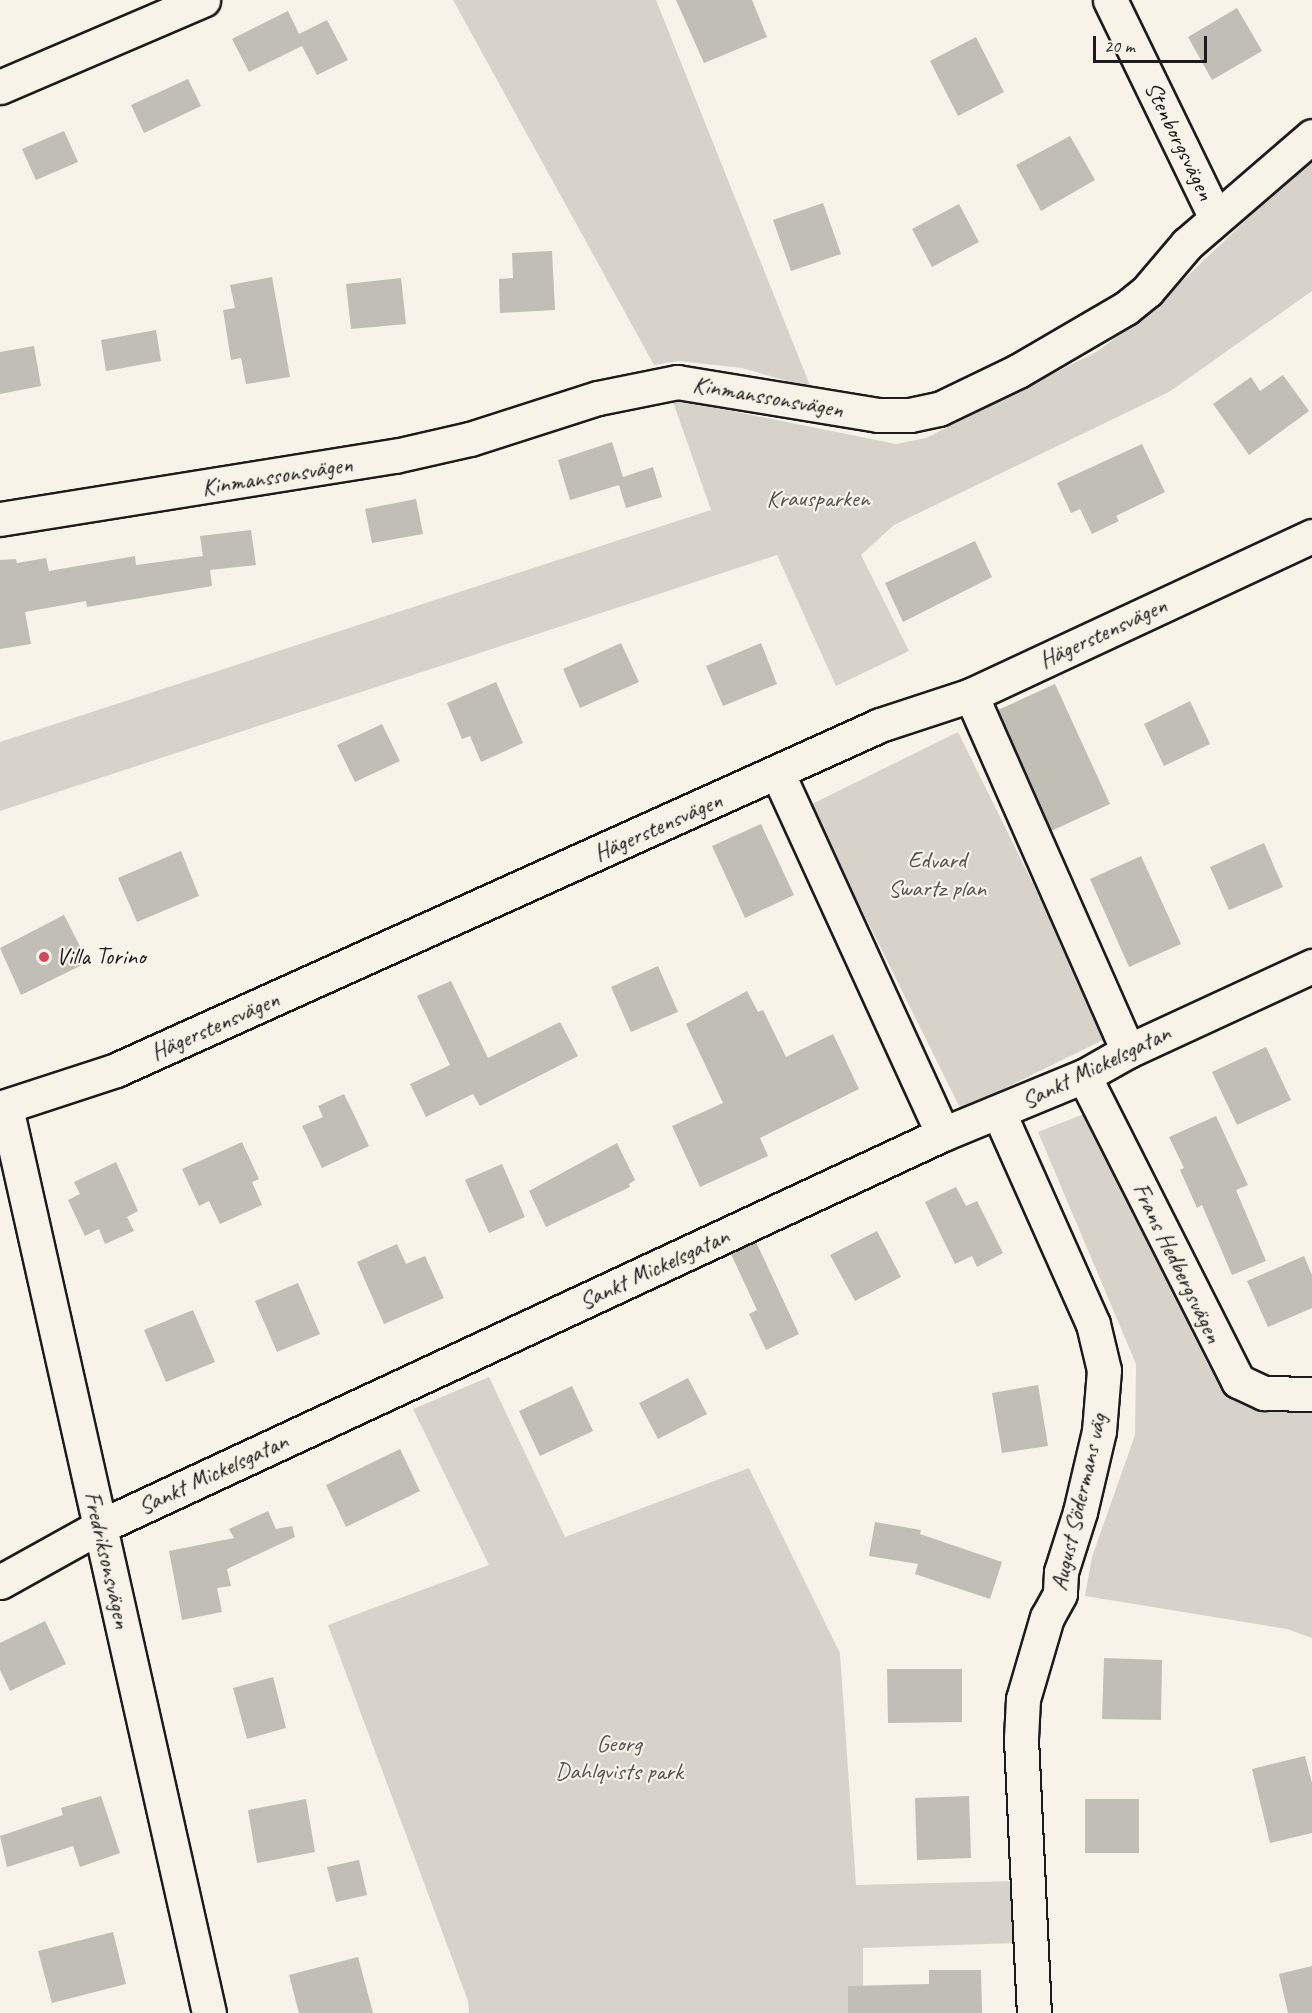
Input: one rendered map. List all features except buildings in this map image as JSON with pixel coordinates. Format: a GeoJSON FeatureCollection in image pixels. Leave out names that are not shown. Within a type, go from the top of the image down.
{"type":"FeatureCollection","features":[{"type":"Feature","properties":{"kind":"street"},"geometry":{"type":"LineString","coordinates":[[0,87],[202,0]]}},
{"type":"Feature","properties":{"kind":"street","name":"Stenborgsvägen"},"geometry":{"type":"LineString","coordinates":[[1110,0],[1216,218]]}},
{"type":"Feature","properties":{"kind":"street","name":"Kinmanssonsvägen"},"geometry":{"type":"LineString","coordinates":[[0,519],[396,456],[470,439],[598,398],[677,382],[878,415],[910,415],[939,409],[1018,371],[1126,308],[1147,291],[1187,244],[1312,136]]}},
{"type":"Feature","properties":{"kind":"street","name":"Hägerstensvägen"},"geometry":{"type":"LineString","coordinates":[[3,1108],[116,1070],[778,774],[880,725],[971,695],[1312,536]]}},
{"type":"Feature","properties":{"kind":"street"},"geometry":{"type":"LineString","coordinates":[[971,695],[1128,1051]]}},
{"type":"Feature","properties":{"kind":"street"},"geometry":{"type":"LineString","coordinates":[[778,774],[943,1134]]}},
{"type":"Feature","properties":{"kind":"street","name":"Sankt Mickelsgatan"},"geometry":{"type":"LineString","coordinates":[[0,1582],[99,1527],[943,1134],[999,1113],[1084,1076],[1128,1051],[1312,966]]}},
{"type":"Feature","properties":{"kind":"street","name":"Frans Hedbergsvägen"},"geometry":{"type":"LineString","coordinates":[[1084,1076],[1238,1381],[1264,1393],[1312,1394]]}},
{"type":"Feature","properties":{"kind":"street","name":"Fredriksonsvägen"},"geometry":{"type":"LineString","coordinates":[[3,1108],[209,2013]]}},
{"type":"Feature","properties":{"kind":"street","name":"August Södermans väg"},"geometry":{"type":"LineString","coordinates":[[999,1113],[1093,1324],[1104,1370],[1099,1431],[1080,1512],[1061,1572],[1060,1594],[1047,1617],[1023,1699],[1021,1739],[1034,2013]]}},
{"type":"Feature","properties":{"kind":"green space"},"geometry":{"type":"Polygon","coordinates":[[[453,0],[656,0],[811,388],[742,368],[679,361],[654,365],[453,0]]]}},
{"type":"Feature","properties":{"kind":"green space","name":"Krausparken"},"geometry":{"type":"Polygon","coordinates":[[[1312,157],[1312,291],[1169,392],[894,525],[861,555],[909,651],[836,686],[777,555],[0,811],[0,742],[711,510],[672,399],[896,444],[926,438],[1098,351],[1154,308],[1312,157]]]}},
{"type":"Feature","properties":{"kind":"green space","name":"Edvard Swartz plan"},"geometry":{"type":"Polygon","coordinates":[[[958,732],[1109,1037],[961,1110],[810,805],[958,732]]]}},
{"type":"Feature","properties":{"kind":"green space"},"geometry":{"type":"Polygon","coordinates":[[[1089,1112],[1208,1365],[1225,1389],[1262,1406],[1312,1411],[1312,1638],[1287,1629],[1085,1596],[1092,1557],[1135,1435],[1136,1364],[1038,1132],[1089,1112]]]}},
{"type":"Feature","properties":{"kind":"green space","name":"Georg Dahlqvists park"},"geometry":{"type":"Polygon","coordinates":[[[489,1377],[565,1537],[749,1468],[840,1653],[856,1885],[1016,1881],[1017,1943],[863,1948],[863,2013],[469,2013],[468,2001],[328,1625],[489,1565],[413,1409],[489,1377]]]}},
{"type":"Feature","properties":{"kind":"place","name":"Villa Torino"},"geometry":{"type":"Point","coordinates":[44,957]}}]}
